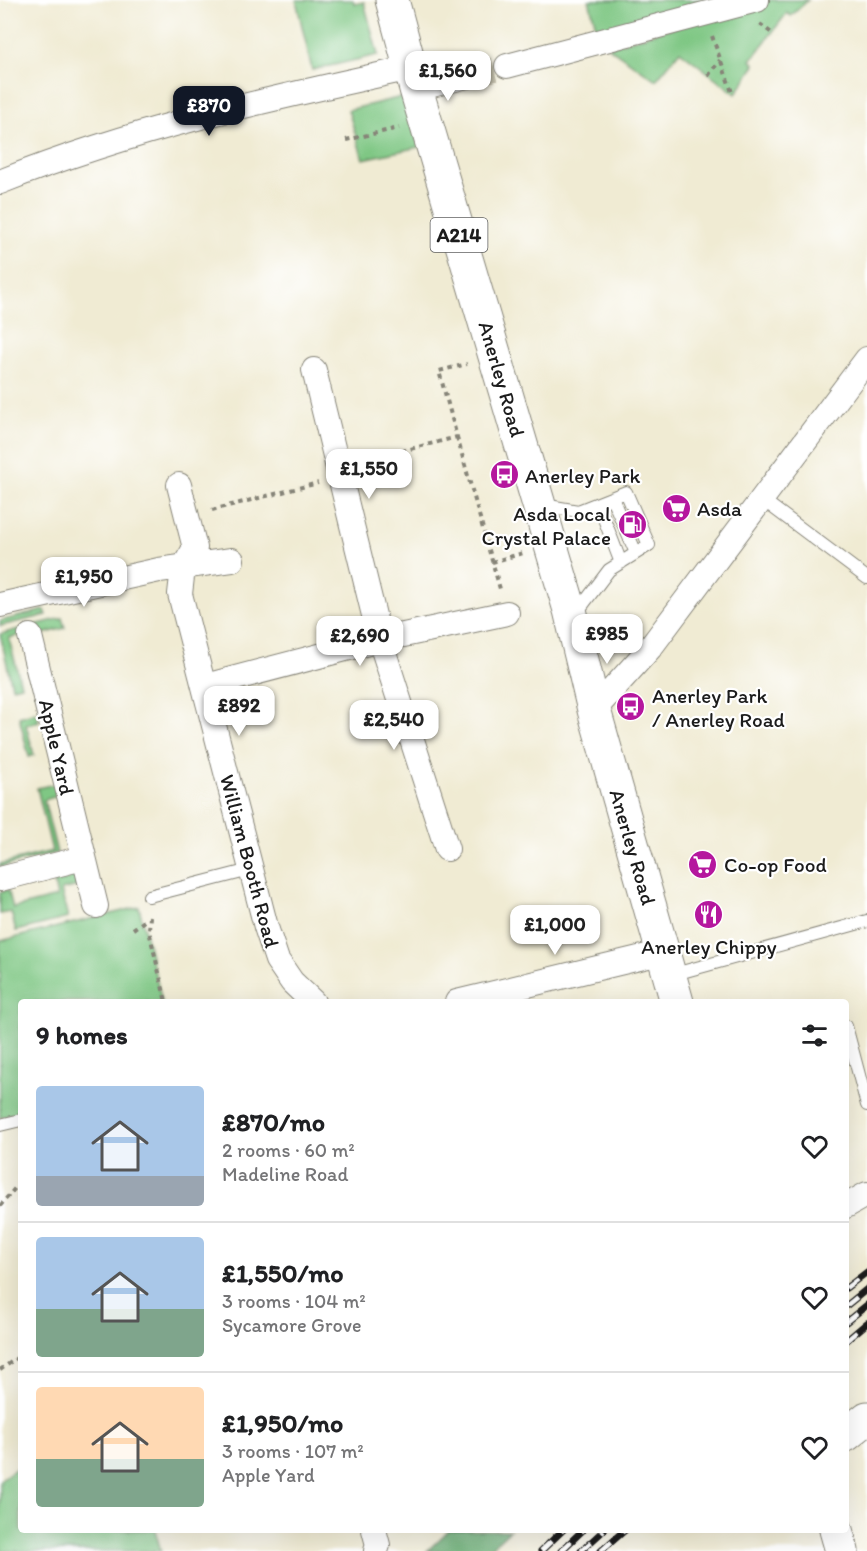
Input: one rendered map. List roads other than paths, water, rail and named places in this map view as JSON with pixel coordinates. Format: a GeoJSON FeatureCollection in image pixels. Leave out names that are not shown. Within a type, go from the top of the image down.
{"type":"FeatureCollection","features":[{"type":"Feature","properties":{"kind":"main road","name":"Anerley Road"},"geometry":{"type":"LineString","coordinates":[[392,0],[413,79],[572,618],[594,710],[670,976]]}},
{"type":"Feature","properties":{"kind":"main road"},"geometry":{"type":"LineString","coordinates":[[849,1433],[867,1418]]}},
{"type":"Feature","properties":{"kind":"main road"},"geometry":{"type":"LineString","coordinates":[[837,1533],[842,1551]]}},
{"type":"Feature","properties":{"kind":"street"},"geometry":{"type":"LineString","coordinates":[[507,66],[757,0]]}},
{"type":"Feature","properties":{"kind":"street"},"geometry":{"type":"LineString","coordinates":[[0,182],[34,168],[242,105],[413,79],[471,75]]}},
{"type":"Feature","properties":{"kind":"street"},"geometry":{"type":"LineString","coordinates":[[594,710],[650,648],[867,359]]}},
{"type":"Feature","properties":{"kind":"street"},"geometry":{"type":"LineString","coordinates":[[314,370],[380,640],[447,849]]}},
{"type":"Feature","properties":{"kind":"street","name":"William Booth Road"},"geometry":{"type":"LineString","coordinates":[[179,485],[195,548],[183,568],[180,594],[250,870],[277,960],[292,982],[310,999]]}},
{"type":"Feature","properties":{"kind":"street"},"geometry":{"type":"LineString","coordinates":[[0,605],[159,570],[232,560]]}},
{"type":"Feature","properties":{"kind":"street"},"geometry":{"type":"LineString","coordinates":[[204,686],[380,640],[507,613]]}},
{"type":"Feature","properties":{"kind":"street","name":"Apple Yard"},"geometry":{"type":"LineString","coordinates":[[30,636],[96,906]]}},
{"type":"Feature","properties":{"kind":"street"},"geometry":{"type":"LineString","coordinates":[[0,879],[83,858]]}},
{"type":"Feature","properties":{"kind":"street"},"geometry":{"type":"LineString","coordinates":[[482,999],[670,976]]}},
{"type":"Feature","properties":{"kind":"street"},"geometry":{"type":"LineString","coordinates":[[849,1204],[867,1194]]}},
{"type":"Feature","properties":{"kind":"street"},"geometry":{"type":"LineString","coordinates":[[375,1533],[378,1545],[376,1551]]}},
{"type":"Feature","properties":{"kind":"lane"},"geometry":{"type":"LineString","coordinates":[[538,504],[578,511],[626,492],[649,545],[609,570],[572,618]]}},
{"type":"Feature","properties":{"kind":"lane"},"geometry":{"type":"LineString","coordinates":[[763,500],[867,578]]}},
{"type":"Feature","properties":{"kind":"lane"},"geometry":{"type":"LineString","coordinates":[[598,503],[621,563]]}},
{"type":"Feature","properties":{"kind":"lane"},"geometry":{"type":"LineString","coordinates":[[149,896],[250,870]]}},
{"type":"Feature","properties":{"kind":"lane"},"geometry":{"type":"LineString","coordinates":[[670,976],[867,921]]}},
{"type":"Feature","properties":{"kind":"lane"},"geometry":{"type":"LineString","coordinates":[[849,1037],[867,1106]]}},
{"type":"Feature","properties":{"kind":"lane"},"geometry":{"type":"LineString","coordinates":[[0,1125],[18,1121]]}},
{"type":"Feature","properties":{"kind":"tunnel"},"geometry":{"type":"LineString","coordinates":[[471,75],[507,66]]}},
{"type":"Feature","properties":{"kind":"railway"},"geometry":{"type":"LineString","coordinates":[[849,1286],[867,1272]]}},
{"type":"Feature","properties":{"kind":"railway"},"geometry":{"type":"LineString","coordinates":[[849,1304],[867,1289]]}},
{"type":"Feature","properties":{"kind":"railway"},"geometry":{"type":"LineString","coordinates":[[849,1320],[867,1305]]}},
{"type":"Feature","properties":{"kind":"railway"},"geometry":{"type":"LineString","coordinates":[[849,1338],[867,1323]]}},
{"type":"Feature","properties":{"kind":"railway"},"geometry":{"type":"LineString","coordinates":[[541,1551],[560,1533]]}},
{"type":"Feature","properties":{"kind":"railway"},"geometry":{"type":"LineString","coordinates":[[561,1551],[580,1533]]}},
{"type":"Feature","properties":{"kind":"railway"},"geometry":{"type":"LineString","coordinates":[[581,1551],[601,1533]]}},
{"type":"Feature","properties":{"kind":"railway"},"geometry":{"type":"LineString","coordinates":[[601,1551],[622,1533]]}},
{"type":"Feature","properties":{"kind":"place","name":"Anerley Park"},"geometry":{"type":"Point","coordinates":[504,475]}},
{"type":"Feature","properties":{"kind":"place","name":"Asda"},"geometry":{"type":"Point","coordinates":[676,508]}},
{"type":"Feature","properties":{"kind":"place","name":"Asda Local Crystal Palace"},"geometry":{"type":"Point","coordinates":[632,525]}},
{"type":"Feature","properties":{"kind":"place","name":"Anerley Park / Anerley Road"},"geometry":{"type":"Point","coordinates":[631,707]}},
{"type":"Feature","properties":{"kind":"place","name":"Co-op Food"},"geometry":{"type":"Point","coordinates":[703,864]}},
{"type":"Feature","properties":{"kind":"place","name":"Anerley Chippy"},"geometry":{"type":"Point","coordinates":[709,915]}}]}
